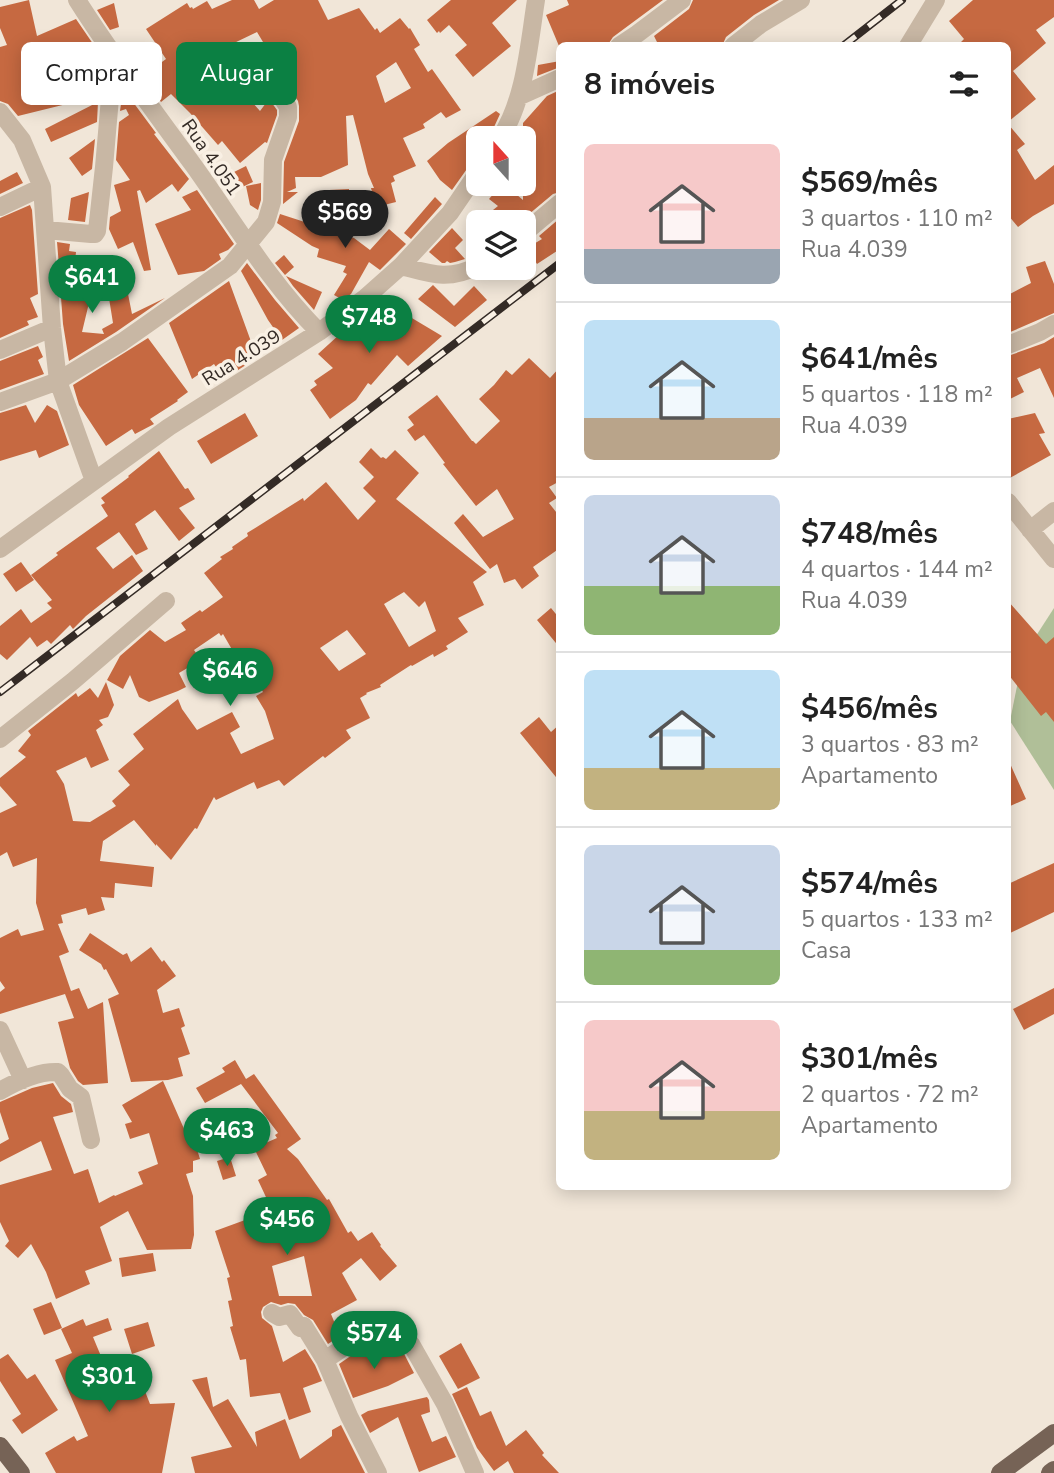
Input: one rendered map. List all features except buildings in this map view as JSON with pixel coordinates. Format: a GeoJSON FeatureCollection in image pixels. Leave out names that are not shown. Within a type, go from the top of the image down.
{"type":"FeatureCollection","features":[{"type":"Feature","properties":{"kind":"main road"},"geometry":{"type":"LineString","coordinates":[[1000,1473],[1054,1433]]}},
{"type":"Feature","properties":{"kind":"main road"},"geometry":{"type":"LineString","coordinates":[[0,1446],[21,1473]]}},
{"type":"Feature","properties":{"kind":"main road"},"geometry":{"type":"LineString","coordinates":[[1050,1473],[1054,1470]]}},
{"type":"Feature","properties":{"kind":"street","name":"Rua 4.051"},"geometry":{"type":"LineString","coordinates":[[77,0],[104,42]]}},
{"type":"Feature","properties":{"kind":"street"},"geometry":{"type":"LineString","coordinates":[[508,126],[520,96],[536,0]]}},
{"type":"Feature","properties":{"kind":"street"},"geometry":{"type":"LineString","coordinates":[[738,42],[761,24],[801,0]]}},
{"type":"Feature","properties":{"kind":"street"},"geometry":{"type":"LineString","coordinates":[[910,42],[936,0]]}},
{"type":"Feature","properties":{"kind":"street"},"geometry":{"type":"LineString","coordinates":[[624,42],[672,3]]}},
{"type":"Feature","properties":{"kind":"street"},"geometry":{"type":"LineString","coordinates":[[520,96],[556,80]]}},
{"type":"Feature","properties":{"kind":"street"},"geometry":{"type":"LineString","coordinates":[[46,230],[91,234],[97,231],[109,105]]}},
{"type":"Feature","properties":{"kind":"street","name":"Rua 4.051"},"geometry":{"type":"LineString","coordinates":[[151,105],[280,289],[319,332]]}},
{"type":"Feature","properties":{"kind":"street"},"geometry":{"type":"LineString","coordinates":[[0,401],[58,381],[122,342],[230,266],[266,222],[272,202],[273,160],[288,117],[287,105]]}},
{"type":"Feature","properties":{"kind":"street"},"geometry":{"type":"LineString","coordinates":[[0,112],[22,140],[42,187],[58,381],[94,481]]}},
{"type":"Feature","properties":{"kind":"street"},"geometry":{"type":"LineString","coordinates":[[0,207],[42,187]]}},
{"type":"Feature","properties":{"kind":"street","name":"Rua 4.039"},"geometry":{"type":"LineString","coordinates":[[0,549],[169,427],[319,332],[365,298],[401,267],[450,213],[466,190]]}},
{"type":"Feature","properties":{"kind":"street"},"geometry":{"type":"LineString","coordinates":[[536,223],[556,206]]}},
{"type":"Feature","properties":{"kind":"street"},"geometry":{"type":"LineString","coordinates":[[401,267],[442,276],[466,272]]}},
{"type":"Feature","properties":{"kind":"street"},"geometry":{"type":"LineString","coordinates":[[1011,344],[1054,324]]}},
{"type":"Feature","properties":{"kind":"street"},"geometry":{"type":"LineString","coordinates":[[0,350],[52,328]]}},
{"type":"Feature","properties":{"kind":"street"},"geometry":{"type":"LineString","coordinates":[[1011,506],[1054,559]]}},
{"type":"Feature","properties":{"kind":"street"},"geometry":{"type":"LineString","coordinates":[[1030,530],[1054,512]]}},
{"type":"Feature","properties":{"kind":"street"},"geometry":{"type":"LineString","coordinates":[[0,739],[166,601]]}},
{"type":"Feature","properties":{"kind":"street"},"geometry":{"type":"LineString","coordinates":[[0,1030],[23,1080]]}},
{"type":"Feature","properties":{"kind":"street"},"geometry":{"type":"LineString","coordinates":[[0,1090],[53,1072],[61,1075],[70,1089],[81,1097],[91,1140]]}},
{"type":"Feature","properties":{"kind":"street"},"geometry":{"type":"LineString","coordinates":[[272,1313],[279,1318],[290,1314],[300,1328],[304,1326],[326,1360],[349,1416],[378,1473]]}},
{"type":"Feature","properties":{"kind":"street"},"geometry":{"type":"LineString","coordinates":[[326,1360],[350,1343],[369,1336]]}},
{"type":"Feature","properties":{"kind":"street"},"geometry":{"type":"LineString","coordinates":[[411,1344],[445,1404],[475,1473]]}},
{"type":"Feature","properties":{"kind":"green space"},"geometry":{"type":"Polygon","coordinates":[[[1054,608],[1054,790],[1011,723],[1023,656],[1054,608]]]}},
{"type":"Feature","properties":{"kind":"railway"},"geometry":{"type":"LineString","coordinates":[[848,42],[902,0]]}},
{"type":"Feature","properties":{"kind":"railway"},"geometry":{"type":"LineString","coordinates":[[0,692],[556,266]]}}]}
